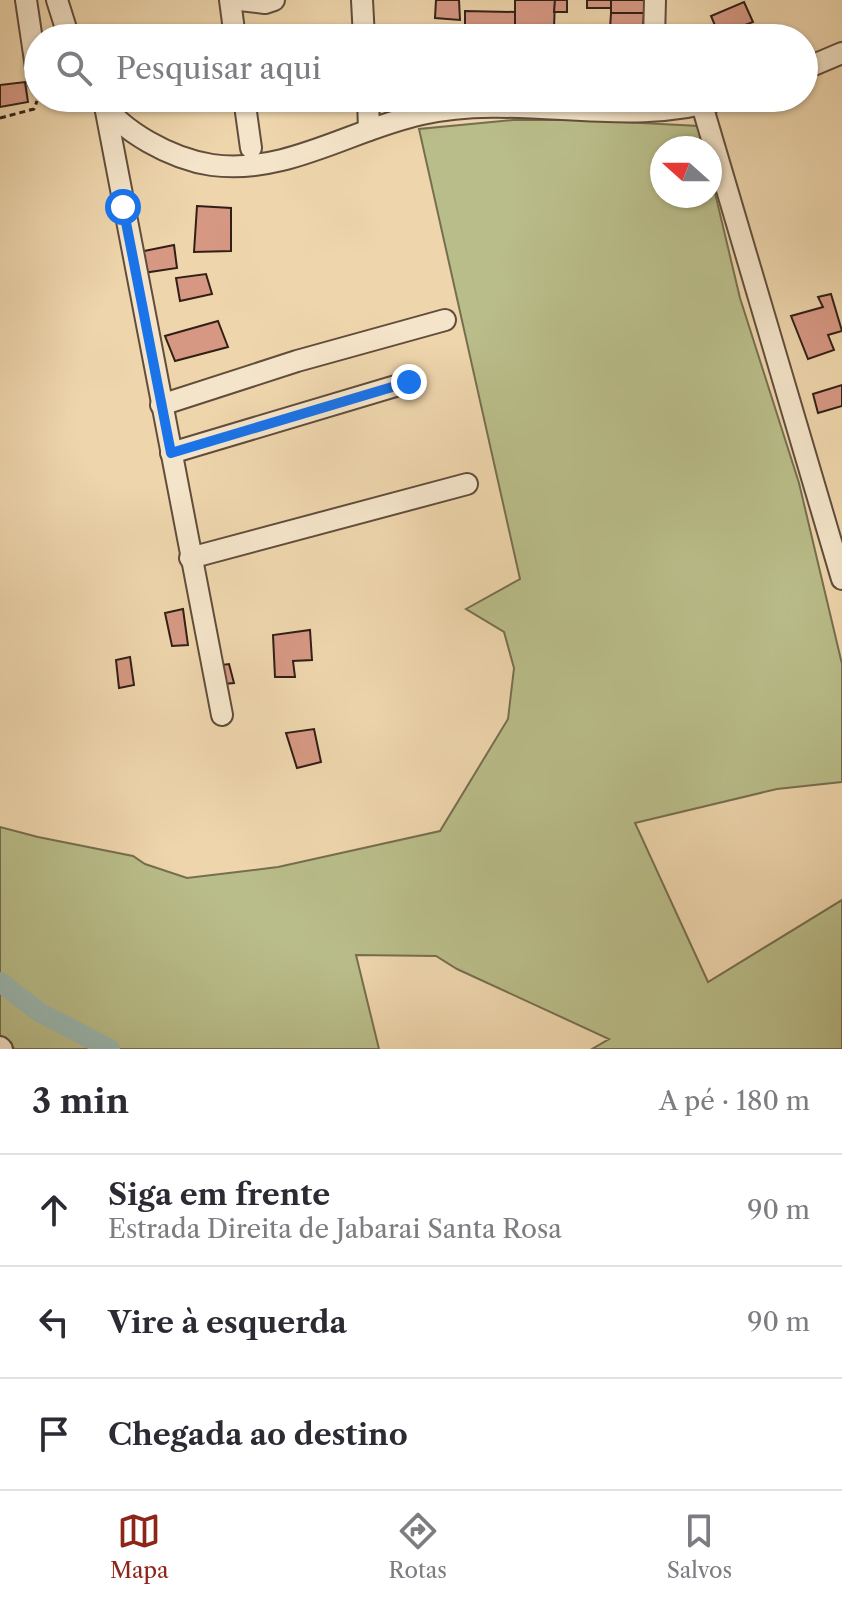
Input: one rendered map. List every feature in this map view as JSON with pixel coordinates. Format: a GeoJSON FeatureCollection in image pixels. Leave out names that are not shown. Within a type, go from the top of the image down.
{"type":"FeatureCollection","features":[{"type":"Feature","properties":{"kind":"street"},"geometry":{"type":"LineString","coordinates":[[26,0],[30,24]]}},
{"type":"Feature","properties":{"kind":"street"},"geometry":{"type":"LineString","coordinates":[[57,0],[65,24]]}},
{"type":"Feature","properties":{"kind":"street"},"geometry":{"type":"LineString","coordinates":[[230,0],[233,24]]}},
{"type":"Feature","properties":{"kind":"street"},"geometry":{"type":"LineString","coordinates":[[240,0],[265,3],[274,0]]}},
{"type":"Feature","properties":{"kind":"street"},"geometry":{"type":"LineString","coordinates":[[362,0],[363,24]]}},
{"type":"Feature","properties":{"kind":"street"},"geometry":{"type":"LineString","coordinates":[[654,24],[655,0]]}},
{"type":"Feature","properties":{"kind":"street"},"geometry":{"type":"LineString","coordinates":[[818,63],[842,53]]}},
{"type":"Feature","properties":{"kind":"street"},"geometry":{"type":"LineString","coordinates":[[104,112],[222,715]]}},
{"type":"Feature","properties":{"kind":"street"},"geometry":{"type":"LineString","coordinates":[[113,112],[130,128],[184,158],[212,165],[255,166],[311,152],[423,114],[439,112]]}},
{"type":"Feature","properties":{"kind":"street"},"geometry":{"type":"LineString","coordinates":[[246,112],[251,148]]}},
{"type":"Feature","properties":{"kind":"street"},"geometry":{"type":"LineString","coordinates":[[368,112],[369,130]]}},
{"type":"Feature","properties":{"kind":"street"},"geometry":{"type":"LineString","coordinates":[[704,112],[842,579]]}},
{"type":"Feature","properties":{"kind":"street"},"geometry":{"type":"LineString","coordinates":[[161,405],[297,361],[445,320]]}},
{"type":"Feature","properties":{"kind":"street"},"geometry":{"type":"LineString","coordinates":[[171,453],[409,382]]}},
{"type":"Feature","properties":{"kind":"street"},"geometry":{"type":"LineString","coordinates":[[190,558],[467,484]]}},
{"type":"Feature","properties":{"kind":"path"},"geometry":{"type":"LineString","coordinates":[[0,118],[24,112]]}},
{"type":"Feature","properties":{"kind":"green space"},"geometry":{"type":"Polygon","coordinates":[[[513,120],[699,126],[701,136],[650,136],[650,208],[719,208],[740,298],[799,483],[842,664],[842,782],[777,789],[635,823],[708,982],[842,900],[842,1049],[592,1049],[609,1039],[457,969],[436,956],[356,955],[379,1049],[15,1049],[0,1039],[0,827],[133,856],[145,864],[187,878],[278,867],[440,831],[508,719],[514,668],[504,632],[466,609],[520,579],[419,129],[513,120]]]}},
{"type":"Feature","properties":{"kind":"building"},"geometry":{"type":"Polygon","coordinates":[[[436,0],[459,0],[460,20],[435,18],[436,0]]]}},
{"type":"Feature","properties":{"kind":"building"},"geometry":{"type":"Polygon","coordinates":[[[515,0],[555,0],[554,24],[515,24],[515,0]]]}},
{"type":"Feature","properties":{"kind":"building"},"geometry":{"type":"Polygon","coordinates":[[[555,0],[567,0],[567,12],[554,12],[555,0]]]}},
{"type":"Feature","properties":{"kind":"building"},"geometry":{"type":"Polygon","coordinates":[[[587,0],[611,0],[611,8],[587,8],[587,0]]]}},
{"type":"Feature","properties":{"kind":"building"},"geometry":{"type":"Polygon","coordinates":[[[611,0],[644,0],[644,13],[611,13],[611,0]]]}},
{"type":"Feature","properties":{"kind":"building"},"geometry":{"type":"Polygon","coordinates":[[[744,2],[753,22],[714,24],[711,16],[744,2]]]}},
{"type":"Feature","properties":{"kind":"building"},"geometry":{"type":"Polygon","coordinates":[[[465,11],[515,12],[515,24],[465,24],[465,11]]]}},
{"type":"Feature","properties":{"kind":"building"},"geometry":{"type":"Polygon","coordinates":[[[611,13],[644,13],[643,24],[610,24],[611,13]]]}},
{"type":"Feature","properties":{"kind":"building"},"geometry":{"type":"Polygon","coordinates":[[[24,82],[24,103],[0,107],[0,85],[24,82]]]}},
{"type":"Feature","properties":{"kind":"building"},"geometry":{"type":"Polygon","coordinates":[[[197,206],[231,208],[231,251],[194,252],[197,206]]]}},
{"type":"Feature","properties":{"kind":"building"},"geometry":{"type":"Polygon","coordinates":[[[174,245],[177,268],[143,273],[139,252],[174,245]]]}},
{"type":"Feature","properties":{"kind":"building"},"geometry":{"type":"Polygon","coordinates":[[[206,274],[212,294],[180,301],[176,278],[206,274]]]}},
{"type":"Feature","properties":{"kind":"building"},"geometry":{"type":"Polygon","coordinates":[[[831,294],[842,331],[828,335],[834,350],[808,359],[791,316],[823,307],[818,297],[831,294]]]}},
{"type":"Feature","properties":{"kind":"building"},"geometry":{"type":"Polygon","coordinates":[[[218,321],[228,347],[175,361],[165,336],[218,321]]]}},
{"type":"Feature","properties":{"kind":"building"},"geometry":{"type":"Polygon","coordinates":[[[842,385],[842,406],[818,413],[813,394],[842,385]]]}},
{"type":"Feature","properties":{"kind":"building"},"geometry":{"type":"Polygon","coordinates":[[[183,609],[188,645],[172,646],[165,613],[183,609]]]}},
{"type":"Feature","properties":{"kind":"building"},"geometry":{"type":"Polygon","coordinates":[[[310,630],[312,660],[293,661],[295,677],[275,677],[273,635],[310,630]]]}},
{"type":"Feature","properties":{"kind":"building"},"geometry":{"type":"Polygon","coordinates":[[[130,657],[134,685],[119,688],[116,660],[130,657]]]}},
{"type":"Feature","properties":{"kind":"building"},"geometry":{"type":"Polygon","coordinates":[[[229,664],[234,683],[224,684],[221,665],[229,664]]]}},
{"type":"Feature","properties":{"kind":"building"},"geometry":{"type":"Polygon","coordinates":[[[314,729],[321,762],[297,768],[286,733],[314,729]]]}},
{"type":"Feature","properties":{"kind":"waterway"},"geometry":{"type":"LineString","coordinates":[[0,982],[39,1012],[110,1049]]}},
{"type":"Feature","properties":{"kind":"route"},"geometry":{"type":"LineString","coordinates":[[123,207],[171,453],[409,382]]}}]}
